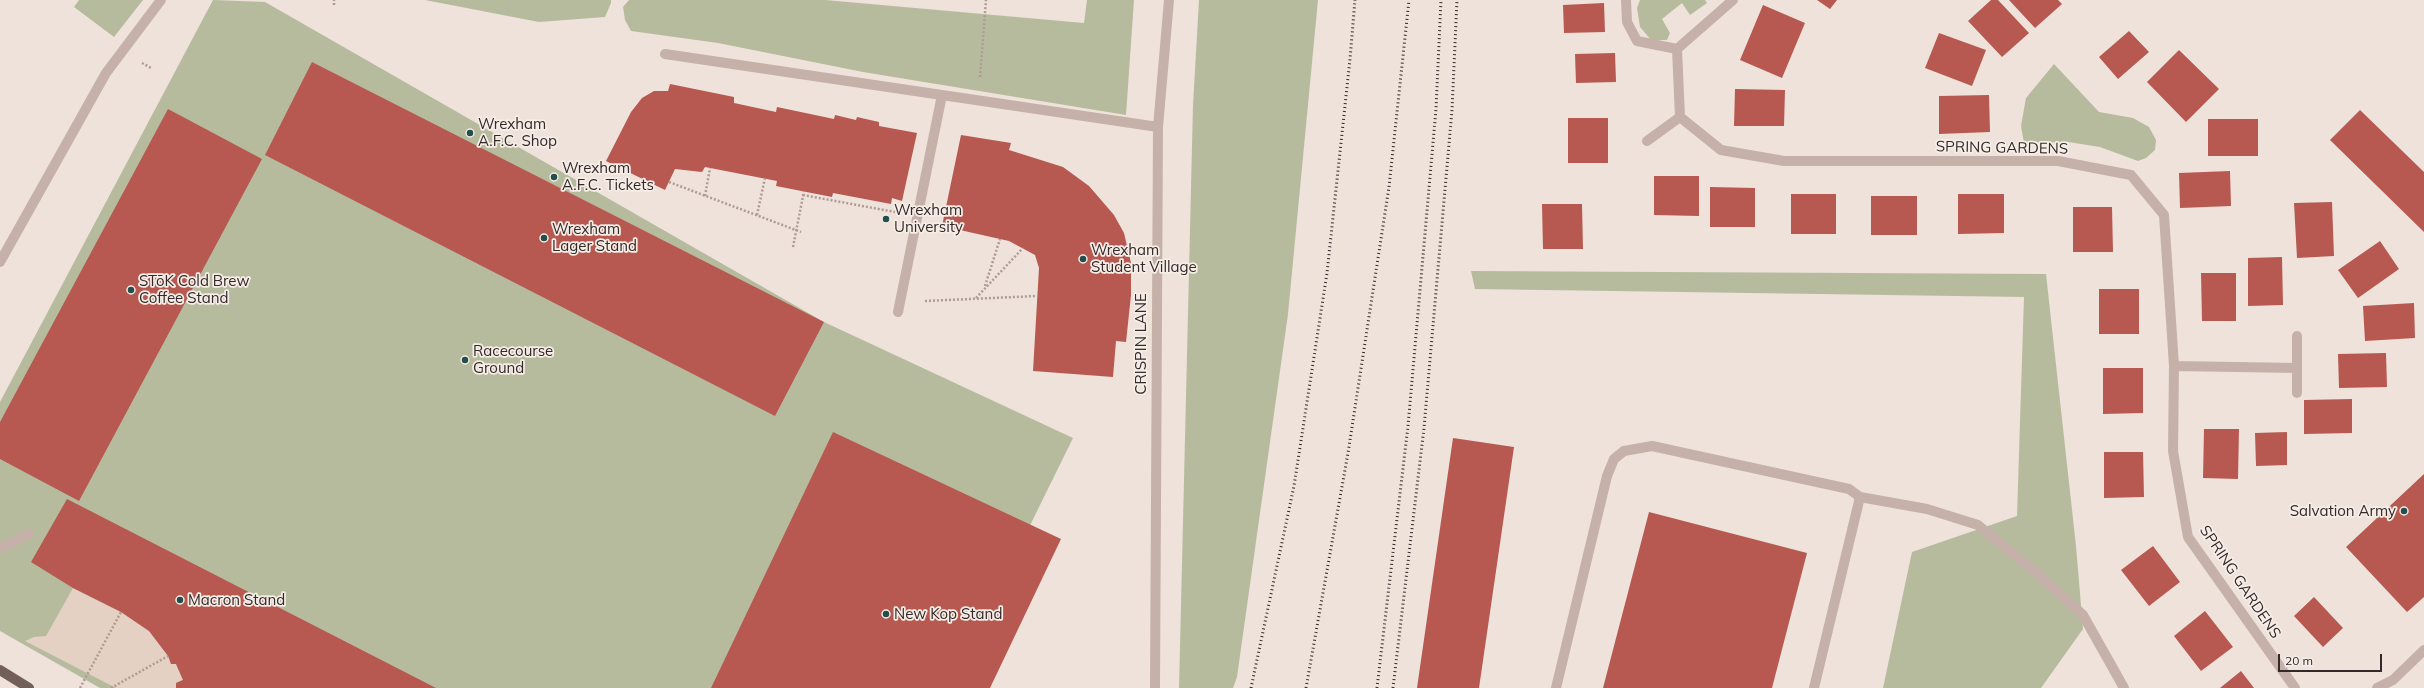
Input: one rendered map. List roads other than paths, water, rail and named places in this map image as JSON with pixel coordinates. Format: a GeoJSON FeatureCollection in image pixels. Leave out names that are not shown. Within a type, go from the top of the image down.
{"type":"FeatureCollection","features":[{"type":"Feature","properties":{"kind":"main road"},"geometry":{"type":"LineString","coordinates":[[0,670],[29,688]]}},
{"type":"Feature","properties":{"kind":"street"},"geometry":{"type":"LineString","coordinates":[[0,262],[106,73],[161,0]]}},
{"type":"Feature","properties":{"kind":"street","name":"CRISPIN LANE"},"geometry":{"type":"LineString","coordinates":[[1155,688],[1158,126],[1169,0]]}},
{"type":"Feature","properties":{"kind":"street"},"geometry":{"type":"LineString","coordinates":[[1626,0],[1626,22],[1637,41],[1677,49]]}},
{"type":"Feature","properties":{"kind":"street"},"geometry":{"type":"LineString","coordinates":[[1677,49],[1734,0]]}},
{"type":"Feature","properties":{"kind":"street"},"geometry":{"type":"LineString","coordinates":[[1647,141],[1680,117],[1677,49]]}},
{"type":"Feature","properties":{"kind":"street"},"geometry":{"type":"LineString","coordinates":[[665,54],[1158,126]]}},
{"type":"Feature","properties":{"kind":"street"},"geometry":{"type":"LineString","coordinates":[[899,307],[942,95]]}},
{"type":"Feature","properties":{"kind":"street","name":"SPRING GARDENS"},"geometry":{"type":"LineString","coordinates":[[1680,117],[1721,150],[1784,162],[2058,161],[2131,175],[2164,216],[2174,366],[2173,451],[2188,537],[2295,688]]}},
{"type":"Feature","properties":{"kind":"street"},"geometry":{"type":"LineString","coordinates":[[2297,336],[2297,393]]}},
{"type":"Feature","properties":{"kind":"street"},"geometry":{"type":"LineString","coordinates":[[2174,366],[2297,368]]}},
{"type":"Feature","properties":{"kind":"street"},"geometry":{"type":"LineString","coordinates":[[1556,688],[1607,476],[1614,459],[1624,451],[1652,446],[1849,489],[1860,496],[1927,509],[1978,525],[2040,576],[2083,615],[2124,687]]}},
{"type":"Feature","properties":{"kind":"street"},"geometry":{"type":"LineString","coordinates":[[1814,688],[1860,496]]}},
{"type":"Feature","properties":{"kind":"street"},"geometry":{"type":"LineString","coordinates":[[0,548],[29,534]]}},
{"type":"Feature","properties":{"kind":"street"},"geometry":{"type":"LineString","coordinates":[[2377,688],[2393,680],[2424,650]]}},
{"type":"Feature","properties":{"kind":"railway"},"geometry":{"type":"LineString","coordinates":[[1251,688],[1294,486],[1327,273],[1355,0]]}},
{"type":"Feature","properties":{"kind":"railway"},"geometry":{"type":"LineString","coordinates":[[1306,688],[1348,453],[1389,187],[1409,0]]}},
{"type":"Feature","properties":{"kind":"railway"},"geometry":{"type":"LineString","coordinates":[[1377,688],[1408,426],[1436,109],[1441,0]]}},
{"type":"Feature","properties":{"kind":"railway"},"geometry":{"type":"LineString","coordinates":[[1393,688],[1424,428],[1452,110],[1457,0]]}},
{"type":"Feature","properties":{"kind":"place","name":"Wrexham A.F.C. Shop"},"geometry":{"type":"Point","coordinates":[470,133]}},
{"type":"Feature","properties":{"kind":"place","name":"Wrexham A.F.C. Tickets"},"geometry":{"type":"Point","coordinates":[554,177]}},
{"type":"Feature","properties":{"kind":"place","name":"Wrexham University"},"geometry":{"type":"Point","coordinates":[886,219]}},
{"type":"Feature","properties":{"kind":"place","name":"Wrexham Lager Stand"},"geometry":{"type":"Point","coordinates":[544,238]}},
{"type":"Feature","properties":{"kind":"place","name":"Wrexham Student Village"},"geometry":{"type":"Point","coordinates":[1083,259]}},
{"type":"Feature","properties":{"kind":"place","name":"STōK Cold Brew Coffee Stand"},"geometry":{"type":"Point","coordinates":[131,290]}},
{"type":"Feature","properties":{"kind":"place","name":"Racecourse Ground"},"geometry":{"type":"Point","coordinates":[465,360]}},
{"type":"Feature","properties":{"kind":"place","name":"Salvation Army"},"geometry":{"type":"Point","coordinates":[2404,511]}},
{"type":"Feature","properties":{"kind":"place","name":"Macron Stand"},"geometry":{"type":"Point","coordinates":[180,600]}},
{"type":"Feature","properties":{"kind":"place","name":"New Kop Stand"},"geometry":{"type":"Point","coordinates":[886,614]}}]}
